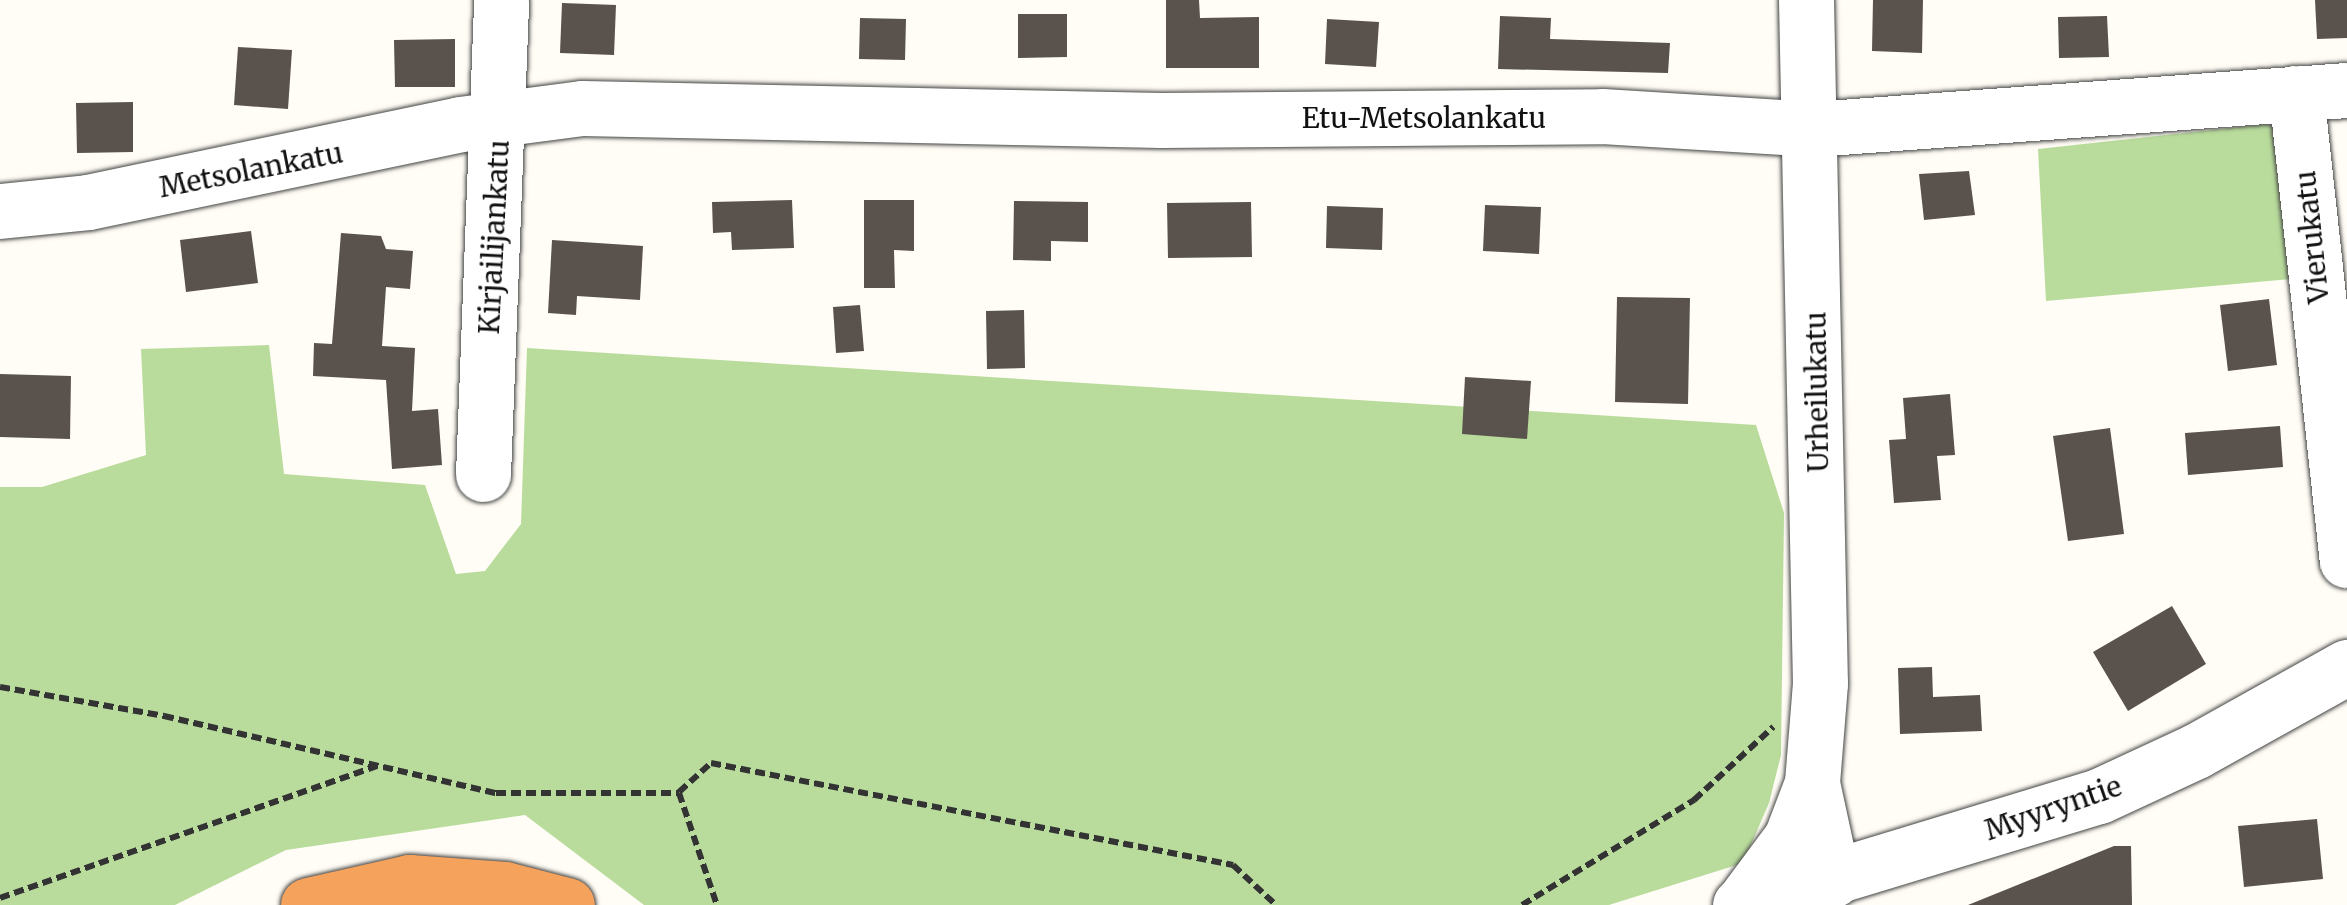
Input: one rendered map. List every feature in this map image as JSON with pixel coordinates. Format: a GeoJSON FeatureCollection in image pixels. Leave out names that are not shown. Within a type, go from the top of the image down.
{"type":"FeatureCollection","features":[{"type":"Feature","properties":{"kind":"highway"},"geometry":{"type":"LineString","coordinates":[[308,905],[408,882],[506,889],[567,905]]}},
{"type":"Feature","properties":{"kind":"street","name":"Kirjailijankatu"},"geometry":{"type":"LineString","coordinates":[[484,474],[500,118],[501,0]]}},
{"type":"Feature","properties":{"kind":"street","name":"Urheilukatu"},"geometry":{"type":"LineString","coordinates":[[1806,0],[1814,129],[1820,684],[1812,783],[1833,880]]}},
{"type":"Feature","properties":{"kind":"street","name":"Etu-Metsolankatu"},"geometry":{"type":"LineString","coordinates":[[500,118],[582,108],[1161,120],[1602,116],[1814,129],[2322,92]]}},
{"type":"Feature","properties":{"kind":"street","name":"Vierukatu"},"geometry":{"type":"LineString","coordinates":[[2322,92],[2347,560]]}},
{"type":"Feature","properties":{"kind":"street","name":"Metsolankatu"},"geometry":{"type":"LineString","coordinates":[[0,211],[107,199],[500,118]]}},
{"type":"Feature","properties":{"kind":"street","name":"Myyryntie"},"geometry":{"type":"LineString","coordinates":[[1741,905],[2099,796],[2196,752],[2347,667]]}},
{"type":"Feature","properties":{"kind":"street","name":"Urheilukatu"},"geometry":{"type":"LineString","coordinates":[[1741,905],[1790,838],[1812,783]]}},
{"type":"Feature","properties":{"kind":"path"},"geometry":{"type":"LineString","coordinates":[[0,687],[164,716],[496,793],[679,793],[711,762],[1233,865],[1276,905]]}},
{"type":"Feature","properties":{"kind":"path"},"geometry":{"type":"LineString","coordinates":[[1522,905],[1694,800],[1781,720]]}},
{"type":"Feature","properties":{"kind":"path"},"geometry":{"type":"LineString","coordinates":[[0,898],[378,766]]}},
{"type":"Feature","properties":{"kind":"path"},"geometry":{"type":"LineString","coordinates":[[679,793],[716,905]]}},
{"type":"Feature","properties":{"kind":"green space"},"geometry":{"type":"Polygon","coordinates":[[[2267,124],[2281,131],[2302,278],[2046,301],[2038,149],[2267,124]]]}},
{"type":"Feature","properties":{"kind":"green space"},"geometry":{"type":"Polygon","coordinates":[[[269,345],[284,474],[425,485],[456,574],[485,571],[521,524],[527,348],[1756,425],[1784,513],[1781,755],[1769,803],[1743,863],[1609,905],[644,905],[525,815],[286,850],[175,905],[0,905],[0,487],[42,487],[146,455],[141,349],[269,345]]]}},
{"type":"Feature","properties":{"kind":"building"},"geometry":{"type":"Polygon","coordinates":[[[1166,0],[1199,0],[1200,18],[1259,17],[1259,68],[1166,68],[1166,0]]]}},
{"type":"Feature","properties":{"kind":"building"},"geometry":{"type":"Polygon","coordinates":[[[1873,0],[1923,0],[1922,53],[1872,51],[1873,0]]]}},
{"type":"Feature","properties":{"kind":"building"},"geometry":{"type":"Polygon","coordinates":[[[2315,0],[2347,0],[2347,38],[2317,39],[2315,0]]]}},
{"type":"Feature","properties":{"kind":"building"},"geometry":{"type":"Polygon","coordinates":[[[562,3],[616,5],[614,55],[560,53],[562,3]]]}},
{"type":"Feature","properties":{"kind":"building"},"geometry":{"type":"Polygon","coordinates":[[[1018,14],[1067,14],[1067,57],[1018,58],[1018,14]]]}},
{"type":"Feature","properties":{"kind":"building"},"geometry":{"type":"Polygon","coordinates":[[[1500,16],[1551,18],[1550,39],[1670,43],[1668,73],[1498,69],[1500,16]]]}},
{"type":"Feature","properties":{"kind":"building"},"geometry":{"type":"Polygon","coordinates":[[[2107,16],[2109,57],[2059,58],[2058,17],[2107,16]]]}},
{"type":"Feature","properties":{"kind":"building"},"geometry":{"type":"Polygon","coordinates":[[[860,18],[906,19],[905,60],[859,59],[860,18]]]}},
{"type":"Feature","properties":{"kind":"building"},"geometry":{"type":"Polygon","coordinates":[[[1327,19],[1379,22],[1376,67],[1325,64],[1327,19]]]}},
{"type":"Feature","properties":{"kind":"building"},"geometry":{"type":"Polygon","coordinates":[[[455,39],[455,87],[395,87],[394,40],[455,39]]]}},
{"type":"Feature","properties":{"kind":"building"},"geometry":{"type":"Polygon","coordinates":[[[238,47],[292,50],[288,109],[234,105],[238,47]]]}},
{"type":"Feature","properties":{"kind":"building"},"geometry":{"type":"Polygon","coordinates":[[[133,102],[133,152],[77,153],[76,103],[133,102]]]}},
{"type":"Feature","properties":{"kind":"building"},"geometry":{"type":"Polygon","coordinates":[[[1969,171],[1975,215],[1924,220],[1919,174],[1969,171]]]}},
{"type":"Feature","properties":{"kind":"building"},"geometry":{"type":"Polygon","coordinates":[[[792,200],[794,248],[732,250],[731,232],[713,233],[712,202],[792,200]]]}},
{"type":"Feature","properties":{"kind":"building"},"geometry":{"type":"Polygon","coordinates":[[[864,200],[914,200],[914,251],[894,250],[895,288],[864,288],[864,200]]]}},
{"type":"Feature","properties":{"kind":"building"},"geometry":{"type":"Polygon","coordinates":[[[1014,201],[1088,202],[1088,242],[1051,241],[1051,261],[1013,260],[1014,201]]]}},
{"type":"Feature","properties":{"kind":"building"},"geometry":{"type":"Polygon","coordinates":[[[1251,202],[1252,257],[1168,258],[1167,203],[1251,202]]]}},
{"type":"Feature","properties":{"kind":"building"},"geometry":{"type":"Polygon","coordinates":[[[1485,205],[1541,207],[1539,254],[1483,251],[1485,205]]]}},
{"type":"Feature","properties":{"kind":"building"},"geometry":{"type":"Polygon","coordinates":[[[1327,206],[1383,208],[1382,250],[1326,248],[1327,206]]]}},
{"type":"Feature","properties":{"kind":"building"},"geometry":{"type":"Polygon","coordinates":[[[251,231],[258,283],[186,292],[180,240],[251,231]]]}},
{"type":"Feature","properties":{"kind":"building"},"geometry":{"type":"Polygon","coordinates":[[[341,233],[381,236],[386,249],[413,251],[410,289],[386,287],[382,346],[415,348],[412,411],[438,409],[442,465],[392,469],[386,380],[313,376],[314,343],[332,344],[341,233]]]}},
{"type":"Feature","properties":{"kind":"building"},"geometry":{"type":"Polygon","coordinates":[[[552,240],[643,246],[640,300],[577,296],[576,315],[548,313],[552,240]]]}},
{"type":"Feature","properties":{"kind":"building"},"geometry":{"type":"Polygon","coordinates":[[[1617,297],[1690,298],[1688,404],[1615,402],[1617,297]]]}},
{"type":"Feature","properties":{"kind":"building"},"geometry":{"type":"Polygon","coordinates":[[[2269,299],[2277,365],[2228,371],[2220,305],[2269,299]]]}},
{"type":"Feature","properties":{"kind":"building"},"geometry":{"type":"Polygon","coordinates":[[[860,305],[864,351],[836,353],[833,307],[860,305]]]}},
{"type":"Feature","properties":{"kind":"building"},"geometry":{"type":"Polygon","coordinates":[[[1024,310],[1025,368],[987,369],[986,311],[1024,310]]]}},
{"type":"Feature","properties":{"kind":"building"},"geometry":{"type":"Polygon","coordinates":[[[0,374],[71,376],[70,439],[0,437],[0,374]]]}},
{"type":"Feature","properties":{"kind":"building"},"geometry":{"type":"Polygon","coordinates":[[[1465,377],[1531,381],[1527,439],[1462,434],[1465,377]]]}},
{"type":"Feature","properties":{"kind":"building"},"geometry":{"type":"Polygon","coordinates":[[[1950,394],[1955,455],[1937,456],[1941,500],[1894,503],[1889,440],[1906,439],[1903,398],[1950,394]]]}},
{"type":"Feature","properties":{"kind":"building"},"geometry":{"type":"Polygon","coordinates":[[[2280,426],[2283,467],[2188,475],[2185,433],[2280,426]]]}},
{"type":"Feature","properties":{"kind":"building"},"geometry":{"type":"Polygon","coordinates":[[[2110,428],[2124,534],[2068,541],[2053,436],[2110,428]]]}},
{"type":"Feature","properties":{"kind":"building"},"geometry":{"type":"Polygon","coordinates":[[[2172,606],[2206,664],[2128,711],[2093,652],[2172,606]]]}},
{"type":"Feature","properties":{"kind":"building"},"geometry":{"type":"Polygon","coordinates":[[[1932,667],[1933,697],[1980,695],[1982,731],[1900,734],[1898,668],[1932,667]]]}},
{"type":"Feature","properties":{"kind":"building"},"geometry":{"type":"Polygon","coordinates":[[[2317,819],[2323,879],[2244,887],[2238,826],[2317,819]]]}},
{"type":"Feature","properties":{"kind":"building"},"geometry":{"type":"Polygon","coordinates":[[[2114,846],[2131,846],[2132,905],[1968,905],[2114,846]]]}}]}
